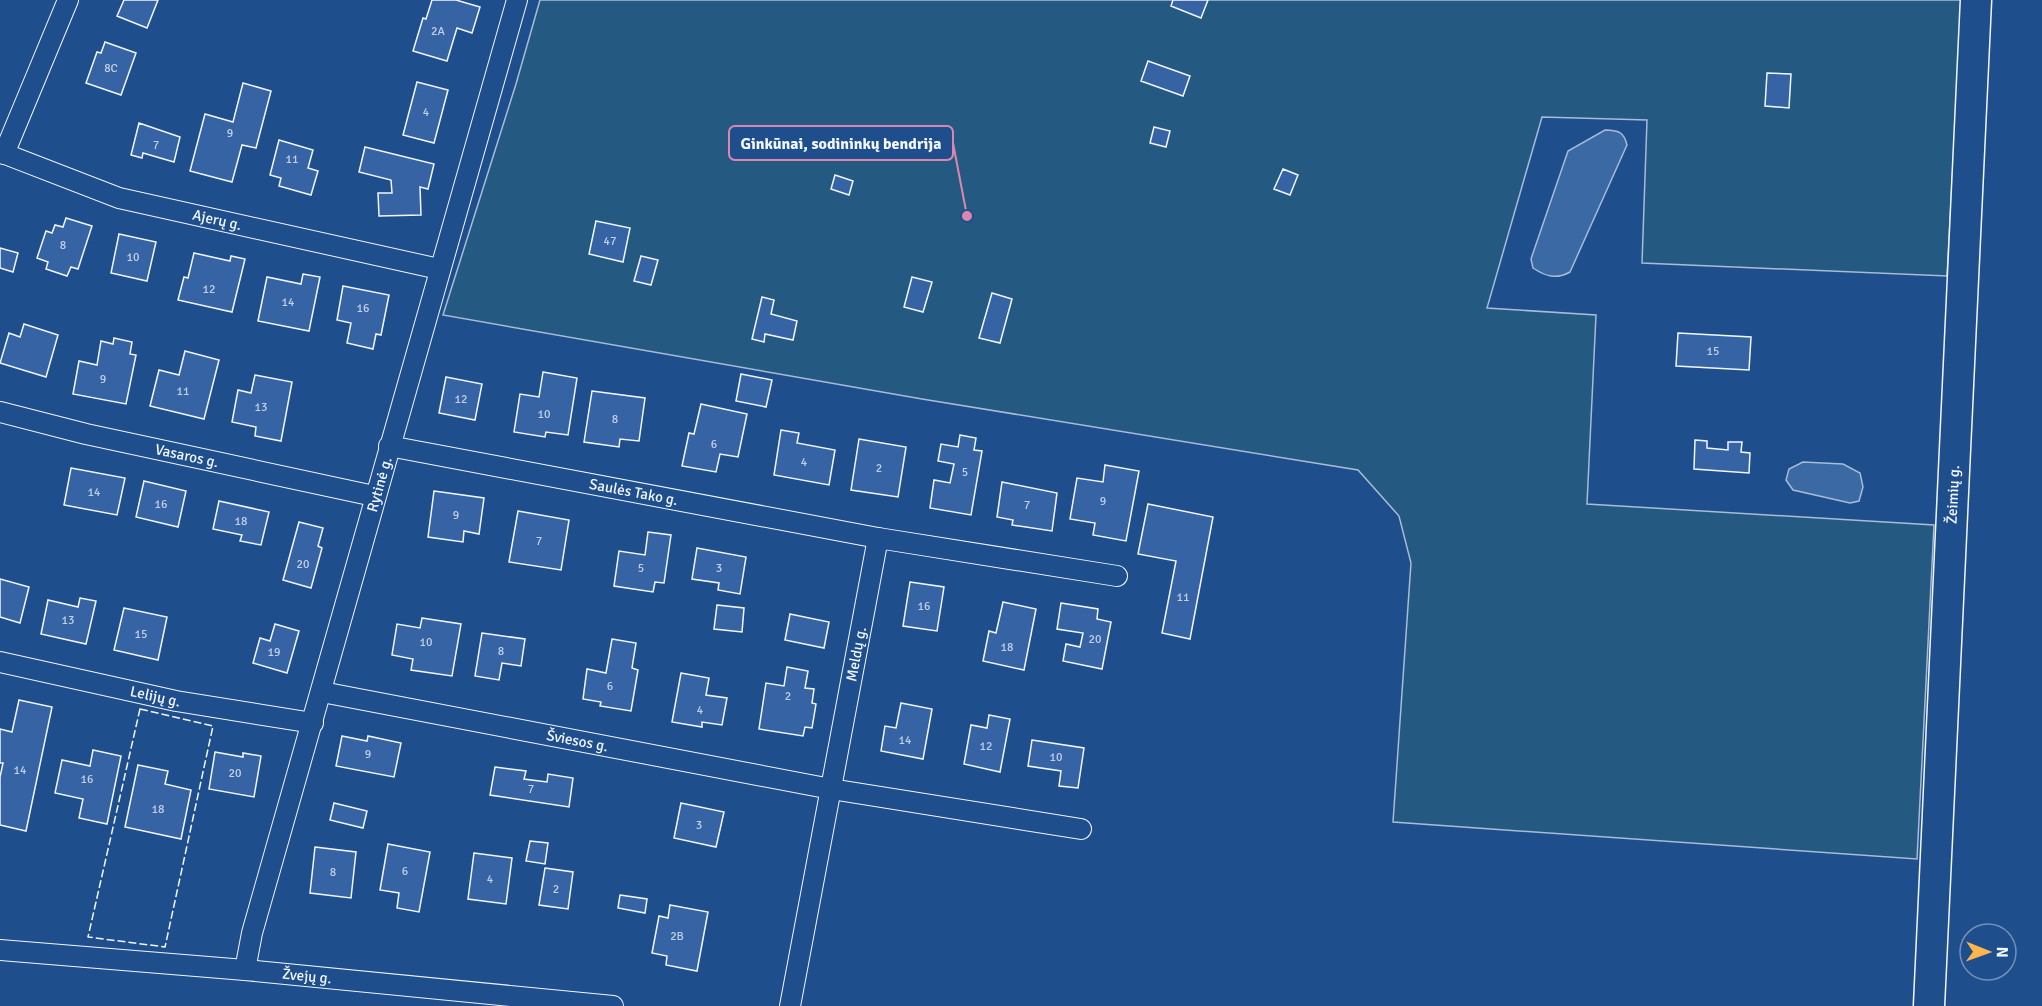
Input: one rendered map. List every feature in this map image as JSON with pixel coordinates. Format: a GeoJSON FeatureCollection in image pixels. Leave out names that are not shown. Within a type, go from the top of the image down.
{"type":"FeatureCollection","features":[{"type":"Feature","properties":{"kind":"main road","name":"Žeimių g."},"geometry":{"type":"LineString","coordinates":[[1928,1001],[1976,0]]}},
{"type":"Feature","properties":{"kind":"street"},"geometry":{"type":"LineString","coordinates":[[2,153],[68,0]]}},
{"type":"Feature","properties":{"kind":"street","name":"Rytinė g."},"geometry":{"type":"LineString","coordinates":[[244,970],[252,933],[322,692],[374,496],[517,0]]}},
{"type":"Feature","properties":{"kind":"street","name":"Ajerų g."},"geometry":{"type":"LineString","coordinates":[[2,153],[119,198],[439,269]]}},
{"type":"Feature","properties":{"kind":"street","name":"Vasaros g."},"geometry":{"type":"LineString","coordinates":[[0,412],[86,434],[374,496]]}},
{"type":"Feature","properties":{"kind":"street","name":"Saulės Tako g."},"geometry":{"type":"LineString","coordinates":[[389,446],[878,538]]}},
{"type":"Feature","properties":{"kind":"street"},"geometry":{"type":"LineString","coordinates":[[878,538],[1117,576]]}},
{"type":"Feature","properties":{"kind":"street","name":"Meldų g."},"geometry":{"type":"LineString","coordinates":[[790,1006],[878,538]]}},
{"type":"Feature","properties":{"kind":"street","name":"Lelijų g."},"geometry":{"type":"LineString","coordinates":[[0,662],[176,701],[313,723]]}},
{"type":"Feature","properties":{"kind":"street","name":"Šviesos g."},"geometry":{"type":"LineString","coordinates":[[322,692],[831,789],[1081,829]]}},
{"type":"Feature","properties":{"kind":"street","name":"Žvejų g."},"geometry":{"type":"LineString","coordinates":[[0,950],[244,970],[613,1006]]}},
{"type":"Feature","properties":{"kind":"shaded area"},"geometry":{"type":"Polygon","coordinates":[[[540,0],[1962,0],[1947,276],[1642,263],[1647,120],[1542,117],[1487,308],[1596,315],[1587,504],[1934,525],[1917,859],[1393,822],[1411,563],[1399,516],[1358,470],[922,399],[443,315],[540,0]]]}},
{"type":"Feature","properties":{"kind":"shaded area"},"geometry":{"type":"Polygon","coordinates":[[[1605,130],[1620,133],[1627,145],[1570,272],[1555,276],[1542,273],[1533,268],[1531,259],[1568,151],[1605,130]]]}},
{"type":"Feature","properties":{"kind":"shaded area"},"geometry":{"type":"Polygon","coordinates":[[[1803,462],[1843,464],[1860,473],[1863,487],[1859,501],[1850,503],[1793,490],[1786,480],[1789,469],[1803,462]]]}},
{"type":"Feature","properties":{"kind":"building"},"geometry":{"type":"Polygon","coordinates":[[[124,0],[158,0],[147,28],[117,16],[124,0]]]}},
{"type":"Feature","properties":{"kind":"building"},"geometry":{"type":"Polygon","coordinates":[[[432,0],[456,0],[480,7],[472,33],[457,28],[447,61],[413,51],[423,18],[426,19],[432,0]]]}},
{"type":"Feature","properties":{"kind":"building"},"geometry":{"type":"Polygon","coordinates":[[[1173,0],[1208,0],[1201,18],[1171,6],[1173,0]]]}},
{"type":"Feature","properties":{"kind":"building"},"geometry":{"type":"Polygon","coordinates":[[[105,42],[136,53],[121,95],[86,83],[97,52],[101,53],[105,42]]]}},
{"type":"Feature","properties":{"kind":"building"},"geometry":{"type":"Polygon","coordinates":[[[1148,61],[1190,76],[1183,96],[1141,81],[1148,61]]]}},
{"type":"Feature","properties":{"kind":"building"},"geometry":{"type":"Polygon","coordinates":[[[1767,73],[1791,74],[1789,108],[1765,106],[1767,73]]]}},
{"type":"Feature","properties":{"kind":"building"},"geometry":{"type":"Polygon","coordinates":[[[417,82],[448,90],[434,143],[403,135],[417,82]]]}},
{"type":"Feature","properties":{"kind":"building"},"geometry":{"type":"Polygon","coordinates":[[[243,83],[271,91],[256,148],[242,145],[232,182],[190,171],[205,114],[233,122],[243,83]]]}},
{"type":"Feature","properties":{"kind":"building"},"geometry":{"type":"Polygon","coordinates":[[[139,123],[180,137],[174,162],[143,153],[142,158],[131,155],[139,123]]]}},
{"type":"Feature","properties":{"kind":"building"},"geometry":{"type":"Polygon","coordinates":[[[1154,127],[1170,131],[1166,147],[1150,143],[1154,127]]]}},
{"type":"Feature","properties":{"kind":"building"},"geometry":{"type":"Polygon","coordinates":[[[279,140],[313,150],[308,168],[318,171],[311,195],[279,186],[281,178],[270,175],[279,140]]]}},
{"type":"Feature","properties":{"kind":"building"},"geometry":{"type":"Polygon","coordinates":[[[365,147],[434,164],[428,189],[420,187],[421,215],[379,216],[378,193],[392,193],[391,180],[359,172],[365,147]]]}},
{"type":"Feature","properties":{"kind":"building"},"geometry":{"type":"Polygon","coordinates":[[[1283,169],[1298,175],[1290,195],[1274,189],[1283,169]]]}},
{"type":"Feature","properties":{"kind":"building"},"geometry":{"type":"Polygon","coordinates":[[[835,175],[853,181],[849,195],[831,189],[835,175]]]}},
{"type":"Feature","properties":{"kind":"building"},"geometry":{"type":"Polygon","coordinates":[[[66,218],[92,226],[78,269],[71,267],[67,276],[46,269],[48,262],[37,258],[46,231],[52,233],[55,225],[63,227],[66,218]]]}},
{"type":"Feature","properties":{"kind":"building"},"geometry":{"type":"Polygon","coordinates":[[[596,221],[630,228],[623,262],[589,254],[596,221]]]}},
{"type":"Feature","properties":{"kind":"building"},"geometry":{"type":"Polygon","coordinates":[[[119,234],[156,242],[147,281],[111,273],[119,234]]]}},
{"type":"Feature","properties":{"kind":"building"},"geometry":{"type":"Polygon","coordinates":[[[0,248],[18,253],[13,272],[0,268],[0,248]]]}},
{"type":"Feature","properties":{"kind":"building"},"geometry":{"type":"Polygon","coordinates":[[[194,253],[230,261],[231,256],[245,259],[232,312],[178,300],[184,277],[188,278],[194,253]]]}},
{"type":"Feature","properties":{"kind":"building"},"geometry":{"type":"Polygon","coordinates":[[[641,256],[658,260],[651,285],[634,281],[641,256]]]}},
{"type":"Feature","properties":{"kind":"building"},"geometry":{"type":"Polygon","coordinates":[[[303,274],[320,277],[309,331],[258,321],[267,277],[301,284],[303,274]]]}},
{"type":"Feature","properties":{"kind":"building"},"geometry":{"type":"Polygon","coordinates":[[[912,277],[932,282],[923,312],[904,307],[912,277]]]}},
{"type":"Feature","properties":{"kind":"building"},"geometry":{"type":"Polygon","coordinates":[[[343,286],[389,295],[381,335],[376,334],[373,349],[347,343],[351,323],[337,320],[343,286]]]}},
{"type":"Feature","properties":{"kind":"building"},"geometry":{"type":"Polygon","coordinates":[[[992,293],[1012,299],[1000,343],[979,338],[992,293]]]}},
{"type":"Feature","properties":{"kind":"building"},"geometry":{"type":"Polygon","coordinates":[[[762,297],[774,300],[771,314],[797,321],[793,340],[765,334],[764,342],[752,339],[762,297]]]}},
{"type":"Feature","properties":{"kind":"building"},"geometry":{"type":"Polygon","coordinates":[[[24,324],[58,335],[46,377],[0,363],[9,333],[20,337],[24,324]]]}},
{"type":"Feature","properties":{"kind":"building"},"geometry":{"type":"Polygon","coordinates":[[[1678,333],[1751,337],[1749,370],[1676,366],[1678,333]]]}},
{"type":"Feature","properties":{"kind":"building"},"geometry":{"type":"Polygon","coordinates":[[[114,338],[132,342],[130,354],[136,355],[126,404],[73,394],[79,361],[97,365],[101,341],[113,344],[114,338]]]}},
{"type":"Feature","properties":{"kind":"building"},"geometry":{"type":"Polygon","coordinates":[[[185,351],[219,360],[204,419],[150,406],[159,370],[179,375],[185,351]]]}},
{"type":"Feature","properties":{"kind":"building"},"geometry":{"type":"Polygon","coordinates":[[[543,372],[577,378],[568,435],[546,432],[545,437],[514,432],[520,394],[539,397],[543,372]]]}},
{"type":"Feature","properties":{"kind":"building"},"geometry":{"type":"Polygon","coordinates":[[[741,374],[772,380],[766,407],[736,401],[741,374]]]}},
{"type":"Feature","properties":{"kind":"building"},"geometry":{"type":"Polygon","coordinates":[[[255,375],[292,382],[281,441],[255,436],[256,427],[232,422],[238,390],[251,393],[255,375]]]}},
{"type":"Feature","properties":{"kind":"building"},"geometry":{"type":"Polygon","coordinates":[[[446,377],[482,384],[475,420],[439,413],[446,377]]]}},
{"type":"Feature","properties":{"kind":"building"},"geometry":{"type":"Polygon","coordinates":[[[592,391],[645,398],[639,441],[620,439],[619,447],[584,442],[592,391]]]}},
{"type":"Feature","properties":{"kind":"building"},"geometry":{"type":"Polygon","coordinates":[[[701,404],[747,414],[738,457],[720,454],[716,472],[682,466],[689,433],[694,434],[701,404]]]}},
{"type":"Feature","properties":{"kind":"building"},"geometry":{"type":"Polygon","coordinates":[[[781,430],[799,433],[797,443],[835,450],[829,485],[774,475],[781,430]]]}},
{"type":"Feature","properties":{"kind":"building"},"geometry":{"type":"Polygon","coordinates":[[[960,435],[976,438],[974,450],[982,451],[971,515],[930,508],[934,480],[950,483],[954,464],[938,461],[941,444],[958,447],[960,435]]]}},
{"type":"Feature","properties":{"kind":"building"},"geometry":{"type":"Polygon","coordinates":[[[859,439],[906,447],[898,497],[851,490],[859,439]]]}},
{"type":"Feature","properties":{"kind":"building"},"geometry":{"type":"Polygon","coordinates":[[[1695,440],[1707,441],[1707,448],[1728,450],[1728,442],[1742,442],[1741,452],[1750,453],[1749,473],[1694,469],[1695,440]]]}},
{"type":"Feature","properties":{"kind":"building"},"geometry":{"type":"Polygon","coordinates":[[[1105,465],[1139,471],[1126,541],[1093,535],[1095,523],[1070,519],[1077,478],[1103,482],[1105,465]]]}},
{"type":"Feature","properties":{"kind":"building"},"geometry":{"type":"Polygon","coordinates":[[[71,468],[125,478],[117,515],[64,505],[71,468]]]}},
{"type":"Feature","properties":{"kind":"building"},"geometry":{"type":"Polygon","coordinates":[[[144,481],[186,491],[178,527],[136,517],[144,481]]]}},
{"type":"Feature","properties":{"kind":"building"},"geometry":{"type":"Polygon","coordinates":[[[1002,482],[1057,493],[1052,531],[1012,525],[1013,520],[997,517],[1002,482]]]}},
{"type":"Feature","properties":{"kind":"building"},"geometry":{"type":"Polygon","coordinates":[[[434,491],[484,498],[479,534],[464,531],[463,542],[428,537],[434,491]]]}},
{"type":"Feature","properties":{"kind":"building"},"geometry":{"type":"Polygon","coordinates":[[[219,501],[269,512],[261,545],[240,541],[242,535],[213,529],[219,501]]]}},
{"type":"Feature","properties":{"kind":"building"},"geometry":{"type":"Polygon","coordinates":[[[1148,504],[1213,517],[1190,639],[1162,633],[1176,561],[1138,554],[1148,504]]]}},
{"type":"Feature","properties":{"kind":"building"},"geometry":{"type":"Polygon","coordinates":[[[518,511],[569,520],[561,570],[509,562],[518,511]]]}},
{"type":"Feature","properties":{"kind":"building"},"geometry":{"type":"Polygon","coordinates":[[[299,522],[323,528],[318,546],[322,548],[311,588],[283,580],[299,522]]]}},
{"type":"Feature","properties":{"kind":"building"},"geometry":{"type":"Polygon","coordinates":[[[648,532],[671,535],[664,583],[655,582],[653,592],[614,586],[619,551],[645,555],[648,532]]]}},
{"type":"Feature","properties":{"kind":"building"},"geometry":{"type":"Polygon","coordinates":[[[697,548],[746,557],[740,594],[718,590],[719,583],[692,579],[697,548]]]}},
{"type":"Feature","properties":{"kind":"building"},"geometry":{"type":"Polygon","coordinates":[[[0,579],[29,587],[20,623],[0,617],[0,579]]]}},
{"type":"Feature","properties":{"kind":"building"},"geometry":{"type":"Polygon","coordinates":[[[910,582],[944,587],[937,631],[903,626],[910,582]]]}},
{"type":"Feature","properties":{"kind":"building"},"geometry":{"type":"Polygon","coordinates":[[[80,598],[96,601],[86,644],[41,634],[48,600],[78,607],[80,598]]]}},
{"type":"Feature","properties":{"kind":"building"},"geometry":{"type":"Polygon","coordinates":[[[1003,602],[1036,609],[1024,670],[983,661],[989,631],[996,633],[1003,602]]]}},
{"type":"Feature","properties":{"kind":"building"},"geometry":{"type":"Polygon","coordinates":[[[1061,603],[1098,609],[1097,619],[1111,622],[1102,669],[1063,661],[1066,644],[1080,647],[1083,633],[1057,629],[1061,603]]]}},
{"type":"Feature","properties":{"kind":"building"},"geometry":{"type":"Polygon","coordinates":[[[717,605],[744,608],[742,632],[714,629],[717,605]]]}},
{"type":"Feature","properties":{"kind":"building"},"geometry":{"type":"Polygon","coordinates":[[[124,608],[167,617],[158,660],[114,650],[124,608]]]}},
{"type":"Feature","properties":{"kind":"building"},"geometry":{"type":"Polygon","coordinates":[[[790,614],[829,622],[824,648],[785,640],[790,614]]]}},
{"type":"Feature","properties":{"kind":"building"},"geometry":{"type":"Polygon","coordinates":[[[422,618],[461,624],[452,676],[411,670],[413,659],[392,655],[397,624],[420,628],[422,618]]]}},
{"type":"Feature","properties":{"kind":"building"},"geometry":{"type":"Polygon","coordinates":[[[275,624],[299,631],[287,673],[253,663],[260,638],[270,641],[275,624]]]}},
{"type":"Feature","properties":{"kind":"building"},"geometry":{"type":"Polygon","coordinates":[[[482,633],[525,639],[521,666],[502,663],[499,680],[475,676],[482,633]]]}},
{"type":"Feature","properties":{"kind":"building"},"geometry":{"type":"Polygon","coordinates":[[[612,639],[636,643],[632,668],[638,670],[631,711],[600,706],[601,702],[583,699],[587,669],[606,673],[612,639]]]}},
{"type":"Feature","properties":{"kind":"building"},"geometry":{"type":"Polygon","coordinates":[[[787,667],[808,671],[805,688],[814,689],[812,703],[816,704],[812,728],[805,727],[803,736],[759,729],[766,683],[784,686],[787,667]]]}},
{"type":"Feature","properties":{"kind":"building"},"geometry":{"type":"Polygon","coordinates":[[[681,673],[709,678],[706,695],[727,698],[722,725],[702,722],[702,727],[672,722],[681,673]]]}},
{"type":"Feature","properties":{"kind":"building"},"geometry":{"type":"Polygon","coordinates":[[[19,700],[52,707],[26,831],[0,825],[0,777],[3,763],[0,763],[0,729],[12,732],[19,700]]]}},
{"type":"Feature","properties":{"kind":"building"},"geometry":{"type":"Polygon","coordinates":[[[901,703],[932,709],[923,759],[881,751],[885,726],[896,728],[901,703]]]}},
{"type":"Feature","properties":{"kind":"building"},"geometry":{"type":"Polygon","coordinates":[[[989,715],[1010,719],[1000,772],[964,764],[971,725],[987,728],[989,715]]]}},
{"type":"Feature","properties":{"kind":"building"},"geometry":{"type":"Polygon","coordinates":[[[342,736],[367,741],[368,736],[401,743],[394,777],[336,766],[342,736]]]}},
{"type":"Feature","properties":{"kind":"building"},"geometry":{"type":"Polygon","coordinates":[[[1032,740],[1084,748],[1078,788],[1059,786],[1061,771],[1028,766],[1032,740]]]}},
{"type":"Feature","properties":{"kind":"building"},"geometry":{"type":"Polygon","coordinates":[[[93,750],[121,756],[107,824],[79,818],[83,799],[55,793],[62,760],[90,766],[93,750]]]}},
{"type":"Feature","properties":{"kind":"building"},"geometry":{"type":"Polygon","coordinates":[[[215,752],[243,757],[243,753],[261,756],[254,797],[209,789],[215,752]]]}},
{"type":"Feature","properties":{"kind":"building"},"geometry":{"type":"Polygon","coordinates":[[[138,765],[168,771],[165,784],[191,790],[181,839],[125,827],[138,765]]]}},
{"type":"Feature","properties":{"kind":"building"},"geometry":{"type":"Polygon","coordinates":[[[495,767],[526,771],[524,779],[547,782],[548,774],[573,778],[569,807],[490,795],[495,767]]]}},
{"type":"Feature","properties":{"kind":"building"},"geometry":{"type":"Polygon","coordinates":[[[334,803],[367,811],[363,828],[330,820],[334,803]]]}},
{"type":"Feature","properties":{"kind":"building"},"geometry":{"type":"Polygon","coordinates":[[[681,803],[724,812],[716,847],[674,838],[681,803]]]}},
{"type":"Feature","properties":{"kind":"building"},"geometry":{"type":"Polygon","coordinates":[[[530,841],[548,843],[545,864],[526,861],[530,841]]]}},
{"type":"Feature","properties":{"kind":"building"},"geometry":{"type":"Polygon","coordinates":[[[388,844],[430,852],[419,912],[397,908],[399,893],[380,890],[388,844]]]}},
{"type":"Feature","properties":{"kind":"building"},"geometry":{"type":"Polygon","coordinates":[[[315,847],[356,852],[351,898],[310,893],[315,847]]]}},
{"type":"Feature","properties":{"kind":"building"},"geometry":{"type":"Polygon","coordinates":[[[474,853],[512,858],[506,904],[468,899],[474,853]]]}},
{"type":"Feature","properties":{"kind":"building"},"geometry":{"type":"Polygon","coordinates":[[[545,868],[573,872],[568,909],[539,905],[545,868]]]}},
{"type":"Feature","properties":{"kind":"building"},"geometry":{"type":"Polygon","coordinates":[[[620,895],[647,899],[645,913],[618,908],[620,895]]]}},
{"type":"Feature","properties":{"kind":"building"},"geometry":{"type":"Polygon","coordinates":[[[670,905],[708,912],[697,971],[666,965],[667,956],[652,953],[659,916],[668,918],[670,905]]]}},
{"type":"Feature","properties":{"kind":"fence"},"geometry":{"type":"LineString","coordinates":[[140,709],[213,726],[165,947],[88,937],[140,709]]}},
{"type":"Feature","properties":{"kind":"place","name":"Ginkūnai, sodininkų bendrija"},"geometry":{"type":"Point","coordinates":[967,216]}}]}
